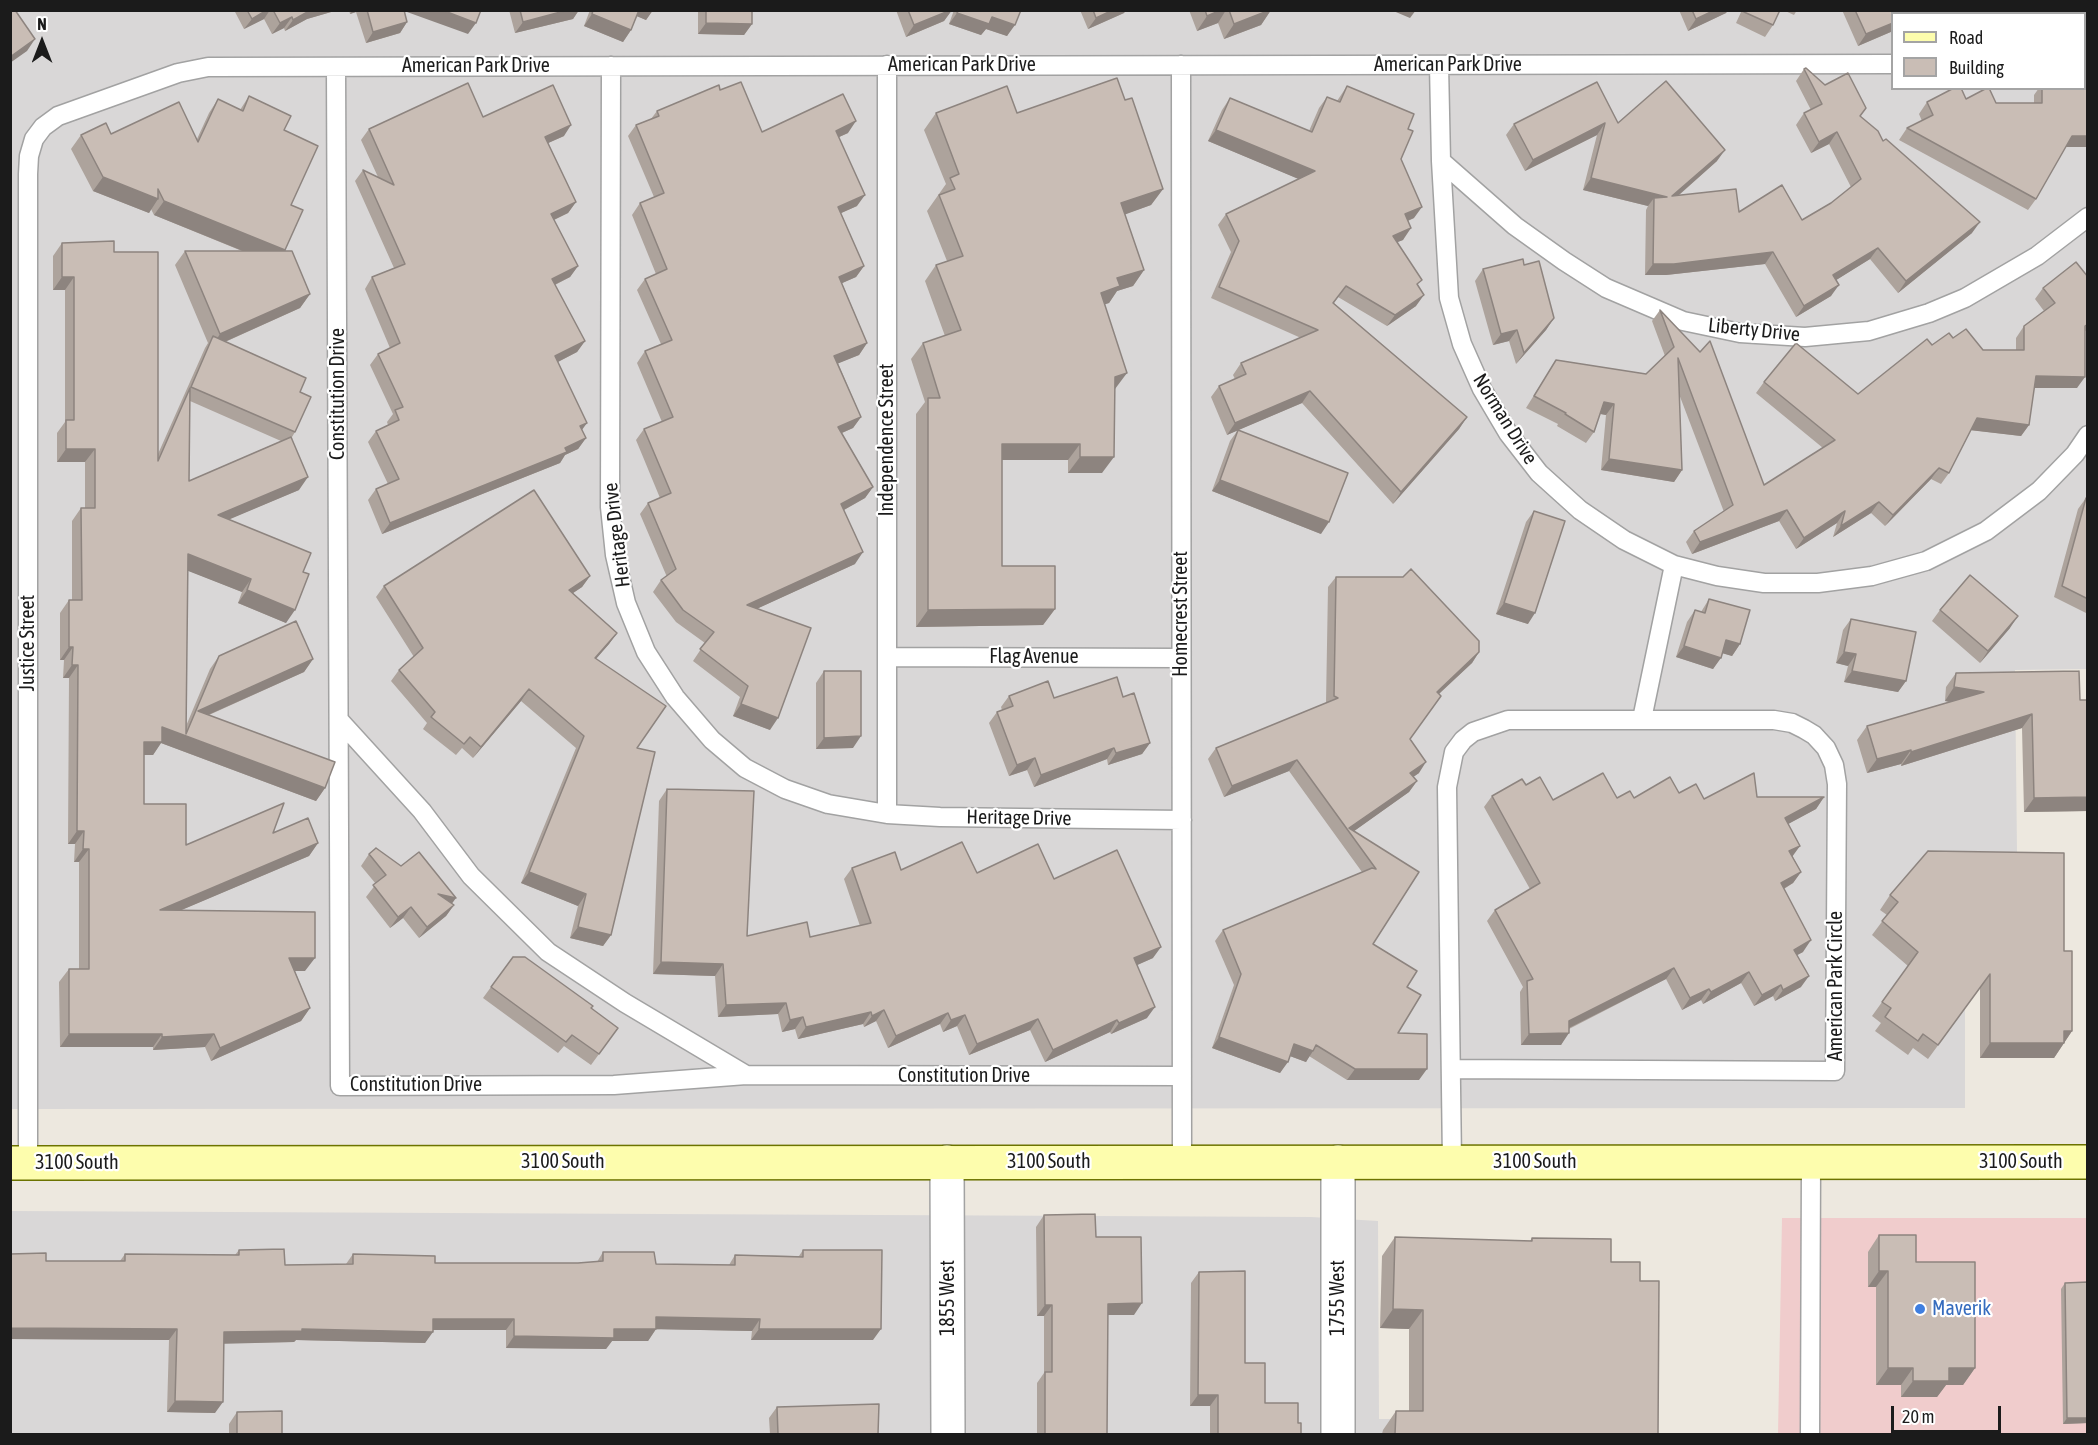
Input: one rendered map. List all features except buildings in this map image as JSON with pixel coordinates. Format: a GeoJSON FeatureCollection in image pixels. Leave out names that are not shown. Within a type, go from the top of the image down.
{"type":"FeatureCollection","features":[{"type":"Feature","properties":{"kind":"main road","name":"3100 South"},"geometry":{"type":"LineString","coordinates":[[19,1163],[2088,1162]]}},
{"type":"Feature","properties":{"kind":"street","name":"1855 West"},"geometry":{"type":"LineString","coordinates":[[947,1162],[948,1434]]}},
{"type":"Feature","properties":{"kind":"street","name":"1755 West"},"geometry":{"type":"LineString","coordinates":[[1338,1162],[1338,1434]]}},
{"type":"Feature","properties":{"kind":"lane","name":"American Park Drive"},"geometry":{"type":"LineString","coordinates":[[43,127],[71,110],[178,73],[208,67],[1891,64]]}},
{"type":"Feature","properties":{"kind":"lane","name":"Independence Street"},"geometry":{"type":"LineString","coordinates":[[886,65],[887,814]]}},
{"type":"Feature","properties":{"kind":"lane","name":"Homecrest Street"},"geometry":{"type":"LineString","coordinates":[[1181,65],[1182,1162]]}},
{"type":"Feature","properties":{"kind":"lane","name":"Norman Drive"},"geometry":{"type":"LineString","coordinates":[[1439,65],[1441,161],[1449,298],[1462,344],[1482,389],[1508,433],[1539,473],[1580,510],[1624,540],[1674,565],[1717,576],[1764,583],[1818,583],[1872,576],[1926,561],[1986,531],[2039,491],[2075,454],[2088,435]]}},
{"type":"Feature","properties":{"kind":"lane","name":"Heritage Drive"},"geometry":{"type":"LineString","coordinates":[[611,66],[610,507],[615,555],[626,603],[646,652],[675,697],[712,740],[745,768],[785,789],[828,804],[887,814],[940,817],[1182,820]]}},
{"type":"Feature","properties":{"kind":"lane","name":"Constitution Drive"},"geometry":{"type":"LineString","coordinates":[[336,67],[340,1086],[614,1085],[747,1075],[1182,1076]]}},
{"type":"Feature","properties":{"kind":"lane","name":"Justice Street"},"geometry":{"type":"LineString","coordinates":[[19,1163],[28,174],[29,156],[34,139],[43,127]]}},
{"type":"Feature","properties":{"kind":"lane","name":"Liberty Drive"},"geometry":{"type":"LineString","coordinates":[[1441,161],[1515,226],[1606,288],[1683,321],[1740,333],[1805,337],[1869,331],[1929,313],[1965,298],[2037,256],[2088,217]]}},
{"type":"Feature","properties":{"kind":"lane"},"geometry":{"type":"LineString","coordinates":[[1642,720],[1674,565]]}},
{"type":"Feature","properties":{"kind":"lane","name":"Flag Avenue"},"geometry":{"type":"LineString","coordinates":[[887,657],[1181,658]]}},
{"type":"Feature","properties":{"kind":"lane","name":"American Park Circle"},"geometry":{"type":"LineString","coordinates":[[1452,1069],[1835,1071],[1837,784],[1834,765],[1826,748],[1814,735],[1804,729],[1792,723],[1774,720],[1508,720],[1473,732],[1463,740],[1454,753],[1449,767],[1447,787],[1452,1162]]}},
{"type":"Feature","properties":{"kind":"lane"},"geometry":{"type":"LineString","coordinates":[[340,721],[422,811],[471,876],[548,952],[625,1003],[747,1075]]}},
{"type":"Feature","properties":{"kind":"lane"},"geometry":{"type":"LineString","coordinates":[[1810,1434],[1811,1162]]}},
{"type":"Feature","properties":{"kind":"shaded area"},"geometry":{"type":"Polygon","coordinates":[[[11,11],[2087,11],[2087,669],[2015,670],[2017,852],[1965,852],[1965,1108],[11,1109],[11,11]]]}},
{"type":"Feature","properties":{"kind":"shaded area"},"geometry":{"type":"Polygon","coordinates":[[[11,1211],[1311,1217],[1378,1221],[1379,1419],[1496,1419],[1496,1434],[11,1434],[11,1211]]]}},
{"type":"Feature","properties":{"kind":"shaded area"},"geometry":{"type":"Polygon","coordinates":[[[1782,1218],[2087,1218],[2087,1434],[1778,1434],[1782,1218]]]}},
{"type":"Feature","properties":{"kind":"place","name":"Maverik"},"geometry":{"type":"Point","coordinates":[1920,1309]}}]}
